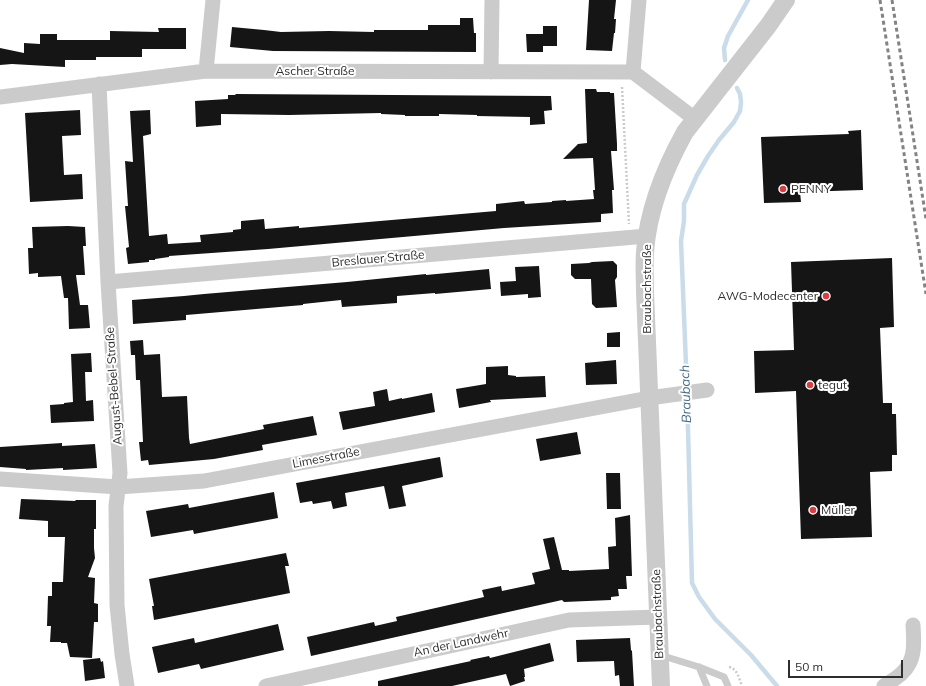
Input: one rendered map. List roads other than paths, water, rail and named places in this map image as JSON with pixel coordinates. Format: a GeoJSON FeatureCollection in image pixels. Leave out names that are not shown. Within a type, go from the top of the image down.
{"type":"FeatureCollection","features":[{"type":"Feature","properties":{"kind":"street"},"geometry":{"type":"LineString","coordinates":[[206,71],[213,0]]}},
{"type":"Feature","properties":{"kind":"street"},"geometry":{"type":"LineString","coordinates":[[492,0],[492,72]]}},
{"type":"Feature","properties":{"kind":"street"},"geometry":{"type":"LineString","coordinates":[[639,0],[627,72],[695,119]]}},
{"type":"Feature","properties":{"kind":"street","name":"Braubachstraße"},"geometry":{"type":"LineString","coordinates":[[661,686],[645,284],[645,251],[647,236],[653,209],[663,178],[674,151],[685,132],[768,26],[786,0]]}},
{"type":"Feature","properties":{"kind":"street","name":"Ascher Straße"},"geometry":{"type":"LineString","coordinates":[[0,97],[206,71],[627,72]]}},
{"type":"Feature","properties":{"kind":"street","name":"August-Bebel-Straße"},"geometry":{"type":"LineString","coordinates":[[99,84],[108,282],[120,473],[116,506],[117,605],[127,686]]}},
{"type":"Feature","properties":{"kind":"street","name":"Breslauer Straße"},"geometry":{"type":"LineString","coordinates":[[108,282],[647,236]]}},
{"type":"Feature","properties":{"kind":"street"},"geometry":{"type":"LineString","coordinates":[[649,398],[707,390]]}},
{"type":"Feature","properties":{"kind":"street","name":"Limesstraße"},"geometry":{"type":"LineString","coordinates":[[0,479],[118,487],[204,481],[649,398]]}},
{"type":"Feature","properties":{"kind":"street","name":"An der Landwehr"},"geometry":{"type":"LineString","coordinates":[[266,686],[569,620],[658,617]]}},
{"type":"Feature","properties":{"kind":"street"},"geometry":{"type":"LineString","coordinates":[[884,686],[902,674],[909,665],[913,656],[913,626]]}},
{"type":"Feature","properties":{"kind":"lane"},"geometry":{"type":"LineString","coordinates":[[660,655],[699,667],[724,677],[728,686]]}},
{"type":"Feature","properties":{"kind":"lane"},"geometry":{"type":"LineString","coordinates":[[699,667],[707,686]]}},
{"type":"Feature","properties":{"kind":"waterway","name":"Braubach"},"geometry":{"type":"LineString","coordinates":[[725,60],[724,48],[728,36],[748,0]]}},
{"type":"Feature","properties":{"kind":"waterway","name":"Braubach"},"geometry":{"type":"LineString","coordinates":[[737,88],[740,94],[740,111],[734,122],[708,156],[697,175],[684,204],[684,221],[681,241],[687,390],[692,583],[699,597],[715,619],[751,655],[777,686]]}},
{"type":"Feature","properties":{"kind":"railway"},"geometry":{"type":"LineString","coordinates":[[880,0],[926,294]]}},
{"type":"Feature","properties":{"kind":"railway"},"geometry":{"type":"LineString","coordinates":[[892,0],[926,219]]}},
{"type":"Feature","properties":{"kind":"place","name":"PENNY"},"geometry":{"type":"Point","coordinates":[783,189]}},
{"type":"Feature","properties":{"kind":"place","name":"AWG-Modecenter"},"geometry":{"type":"Point","coordinates":[826,296]}},
{"type":"Feature","properties":{"kind":"place","name":"tegut"},"geometry":{"type":"Point","coordinates":[810,385]}},
{"type":"Feature","properties":{"kind":"place","name":"Müller"},"geometry":{"type":"Point","coordinates":[813,510]}}]}
